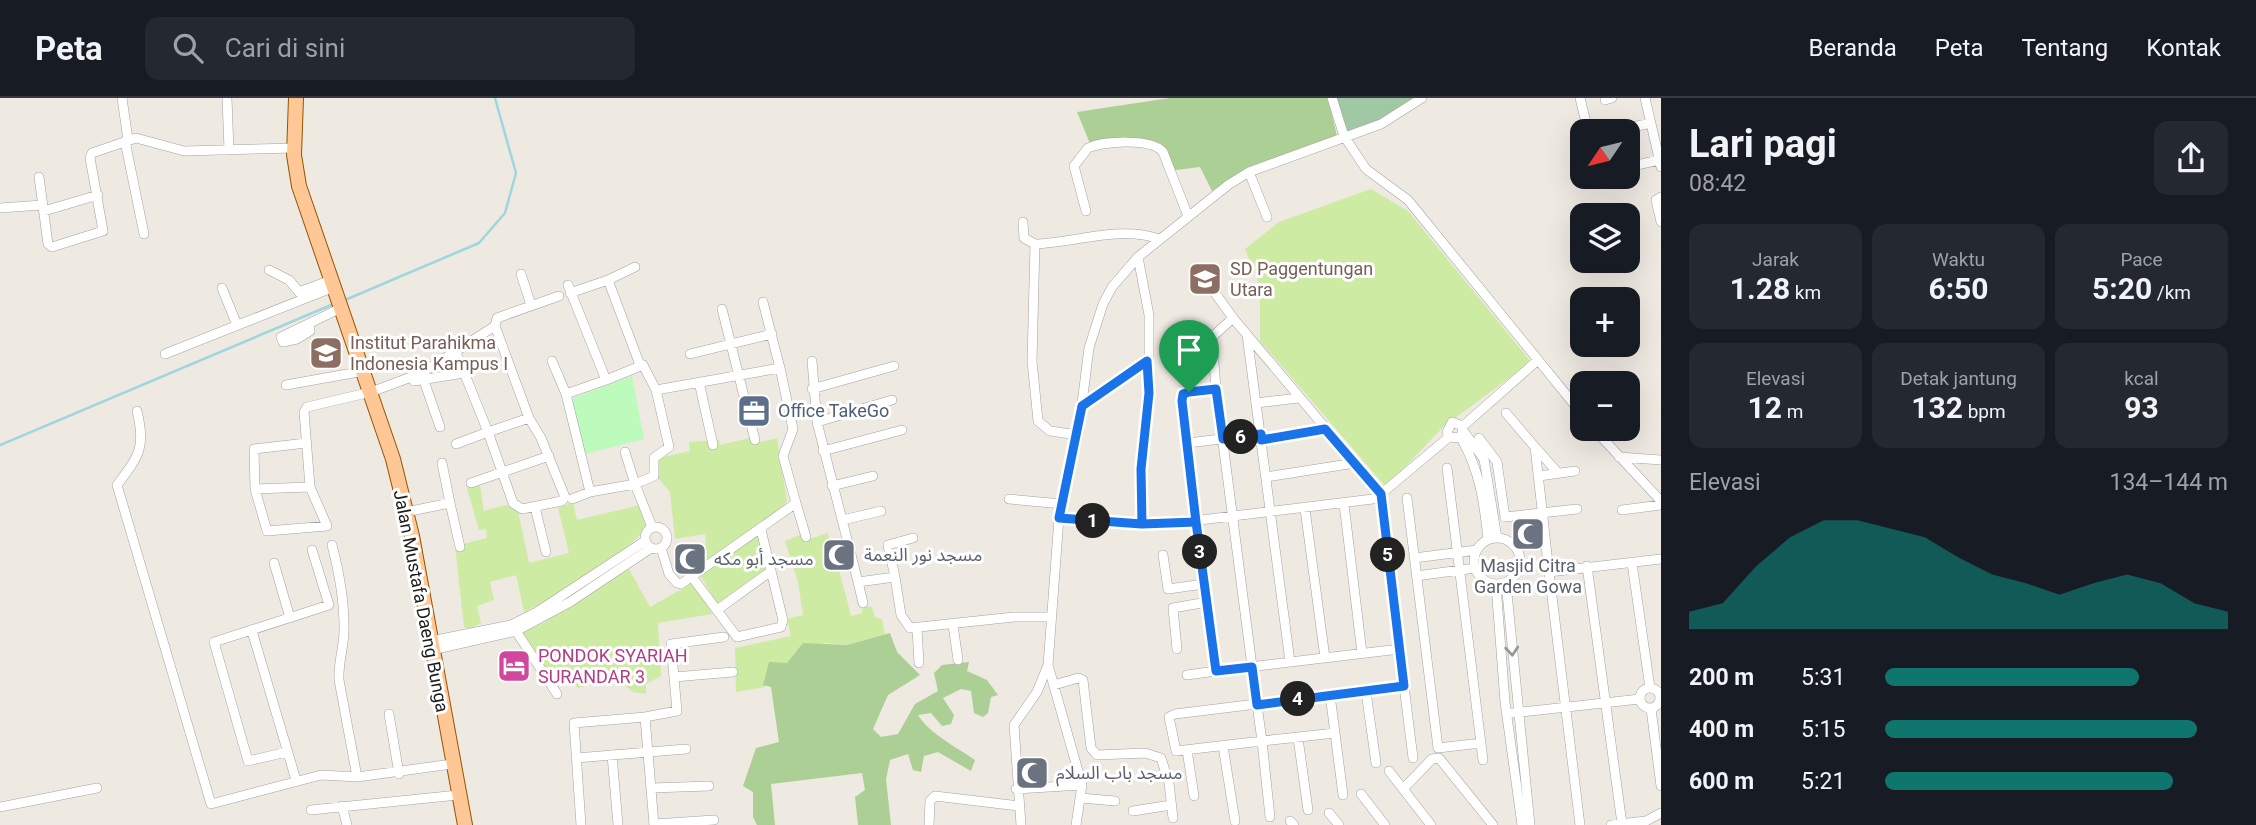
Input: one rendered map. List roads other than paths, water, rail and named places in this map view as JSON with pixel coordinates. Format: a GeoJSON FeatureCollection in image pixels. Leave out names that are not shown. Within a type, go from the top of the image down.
{"type":"FeatureCollection","features":[{"type":"Feature","properties":{"kind":"main road","name":"Jalan Mustafa Daeng Bunga"},"geometry":{"type":"LineString","coordinates":[[296,98],[295,148],[299,186],[371,392],[406,512],[465,825]]}},
{"type":"Feature","properties":{"kind":"street"},"geometry":{"type":"LineString","coordinates":[[122,98],[126,140],[144,234]]}},
{"type":"Feature","properties":{"kind":"street"},"geometry":{"type":"LineString","coordinates":[[227,98],[229,150]]}},
{"type":"Feature","properties":{"kind":"street"},"geometry":{"type":"LineString","coordinates":[[1332,98],[1344,136],[1371,174],[1408,200],[1570,399]]}},
{"type":"Feature","properties":{"kind":"street"},"geometry":{"type":"LineString","coordinates":[[1021,825],[1016,789],[1014,725],[1037,692],[1048,665],[1059,518],[1078,435],[1089,348],[1102,304],[1112,287],[1138,257],[1188,216],[1249,172],[1388,120],[1422,98]]}},
{"type":"Feature","properties":{"kind":"street"},"geometry":{"type":"LineString","coordinates":[[1580,98],[1585,119]]}},
{"type":"Feature","properties":{"kind":"street"},"geometry":{"type":"LineString","coordinates":[[1640,166],[1660,164],[1645,98]]}},
{"type":"Feature","properties":{"kind":"street"},"geometry":{"type":"LineString","coordinates":[[1640,125],[1651,123]]}},
{"type":"Feature","properties":{"kind":"street"},"geometry":{"type":"LineString","coordinates":[[39,177],[49,246],[76,241],[103,231],[90,155],[126,140],[150,139],[184,150],[295,148]]}},
{"type":"Feature","properties":{"kind":"street"},"geometry":{"type":"LineString","coordinates":[[1086,211],[1074,166],[1088,148],[1143,142],[1158,145],[1163,152],[1188,216]]}},
{"type":"Feature","properties":{"kind":"street"},"geometry":{"type":"LineString","coordinates":[[1249,172],[1267,217]]}},
{"type":"Feature","properties":{"kind":"street"},"geometry":{"type":"LineString","coordinates":[[0,208],[43,208],[98,195]]}},
{"type":"Feature","properties":{"kind":"street"},"geometry":{"type":"LineString","coordinates":[[1661,197],[1656,200],[1661,222]]}},
{"type":"Feature","properties":{"kind":"street"},"geometry":{"type":"LineString","coordinates":[[1023,222],[1024,239],[1035,244],[1148,234],[1159,239]]}},
{"type":"Feature","properties":{"kind":"street"},"geometry":{"type":"LineString","coordinates":[[1035,244],[1032,361],[1038,421],[1050,431],[1078,435]]}},
{"type":"Feature","properties":{"kind":"street"},"geometry":{"type":"LineString","coordinates":[[1138,257],[1149,302],[1149,393],[1141,469],[1142,524]]}},
{"type":"Feature","properties":{"kind":"street"},"geometry":{"type":"LineString","coordinates":[[606,380],[569,289],[608,280],[635,267]]}},
{"type":"Feature","properties":{"kind":"street"},"geometry":{"type":"LineString","coordinates":[[269,270],[289,279],[299,292],[333,286]]}},
{"type":"Feature","properties":{"kind":"street"},"geometry":{"type":"LineString","coordinates":[[521,274],[531,305]]}},
{"type":"Feature","properties":{"kind":"street"},"geometry":{"type":"LineString","coordinates":[[572,499],[590,492],[635,484],[654,476],[654,457],[668,448],[656,390],[647,368],[640,365],[608,280]]}},
{"type":"Feature","properties":{"kind":"street"},"geometry":{"type":"LineString","coordinates":[[164,354],[333,286]]}},
{"type":"Feature","properties":{"kind":"street"},"geometry":{"type":"LineString","coordinates":[[1210,286],[1246,334],[1381,496],[1413,758]]}},
{"type":"Feature","properties":{"kind":"street"},"geometry":{"type":"LineString","coordinates":[[222,288],[237,325]]}},
{"type":"Feature","properties":{"kind":"street"},"geometry":{"type":"LineString","coordinates":[[455,350],[513,503],[522,509],[565,500],[549,456],[529,418],[494,321],[559,296]]}},
{"type":"Feature","properties":{"kind":"street"},"geometry":{"type":"LineString","coordinates":[[763,302],[793,429],[783,456],[806,537]]}},
{"type":"Feature","properties":{"kind":"street"},"geometry":{"type":"LineString","coordinates":[[309,324],[340,307]]}},
{"type":"Feature","properties":{"kind":"street"},"geometry":{"type":"LineString","coordinates":[[722,310],[755,440]]}},
{"type":"Feature","properties":{"kind":"street"},"geometry":{"type":"LineString","coordinates":[[1233,318],[1212,337],[1216,389],[1270,817]]}},
{"type":"Feature","properties":{"kind":"street"},"geometry":{"type":"LineString","coordinates":[[423,376],[455,350],[495,326]]}},
{"type":"Feature","properties":{"kind":"street"},"geometry":{"type":"LineString","coordinates":[[690,354],[772,334]]}},
{"type":"Feature","properties":{"kind":"street"},"geometry":{"type":"LineString","coordinates":[[1246,334],[1290,662]]}},
{"type":"Feature","properties":{"kind":"street"},"geometry":{"type":"LineString","coordinates":[[1059,518],[1142,524],[1196,522],[1344,504],[1381,496],[1449,437],[1463,432],[1538,360]]}},
{"type":"Feature","properties":{"kind":"street"},"geometry":{"type":"LineString","coordinates":[[552,361],[566,394],[590,492]]}},
{"type":"Feature","properties":{"kind":"street"},"geometry":{"type":"LineString","coordinates":[[812,361],[812,389],[823,452],[863,603]]}},
{"type":"Feature","properties":{"kind":"street"},"geometry":{"type":"LineString","coordinates":[[1082,406],[1147,361]]}},
{"type":"Feature","properties":{"kind":"street"},"geometry":{"type":"LineString","coordinates":[[566,394],[640,365]]}},
{"type":"Feature","properties":{"kind":"street"},"geometry":{"type":"LineString","coordinates":[[812,389],[894,366]]}},
{"type":"Feature","properties":{"kind":"street"},"geometry":{"type":"LineString","coordinates":[[656,390],[780,369]]}},
{"type":"Feature","properties":{"kind":"street"},"geometry":{"type":"LineString","coordinates":[[286,385],[364,371]]}},
{"type":"Feature","properties":{"kind":"street"},"geometry":{"type":"LineString","coordinates":[[306,443],[255,447],[256,489],[265,528],[270,532],[327,526],[310,487],[304,412],[307,407],[423,376],[464,373]]}},
{"type":"Feature","properties":{"kind":"street"},"geometry":{"type":"LineString","coordinates":[[423,376],[440,428]]}},
{"type":"Feature","properties":{"kind":"street"},"geometry":{"type":"LineString","coordinates":[[699,382],[713,445]]}},
{"type":"Feature","properties":{"kind":"street"},"geometry":{"type":"LineString","coordinates":[[1216,389],[1183,394],[1196,522],[1216,671]]}},
{"type":"Feature","properties":{"kind":"street"},"geometry":{"type":"LineString","coordinates":[[1256,403],[1299,398]]}},
{"type":"Feature","properties":{"kind":"street"},"geometry":{"type":"LineString","coordinates":[[817,422],[892,400]]}},
{"type":"Feature","properties":{"kind":"street"},"geometry":{"type":"LineString","coordinates":[[136,411],[144,438],[137,459],[117,485],[211,804],[321,775],[357,778],[399,774],[452,764]]}},
{"type":"Feature","properties":{"kind":"street"},"geometry":{"type":"LineString","coordinates":[[1506,414],[1558,473]]}},
{"type":"Feature","properties":{"kind":"street"},"geometry":{"type":"LineString","coordinates":[[456,444],[529,418]]}},
{"type":"Feature","properties":{"kind":"street"},"geometry":{"type":"LineString","coordinates":[[1449,437],[1447,432],[1452,422],[1463,432],[1487,489],[1493,538]]}},
{"type":"Feature","properties":{"kind":"street"},"geometry":{"type":"LineString","coordinates":[[1188,443],[1325,429]]}},
{"type":"Feature","properties":{"kind":"street"},"geometry":{"type":"LineString","coordinates":[[823,452],[902,430]]}},
{"type":"Feature","properties":{"kind":"street"},"geometry":{"type":"LineString","coordinates":[[1479,438],[1497,462],[1504,517],[1577,509]]}},
{"type":"Feature","properties":{"kind":"street"},"geometry":{"type":"LineString","coordinates":[[1605,441],[1661,503]]}},
{"type":"Feature","properties":{"kind":"street"},"geometry":{"type":"LineString","coordinates":[[1535,447],[1580,825]]}},
{"type":"Feature","properties":{"kind":"street"},"geometry":{"type":"LineString","coordinates":[[625,452],[652,527],[666,532],[667,541],[661,548]]}},
{"type":"Feature","properties":{"kind":"street"},"geometry":{"type":"LineString","coordinates":[[471,483],[549,456]]}},
{"type":"Feature","properties":{"kind":"street"},"geometry":{"type":"LineString","coordinates":[[1619,457],[1661,460]]}},
{"type":"Feature","properties":{"kind":"street"},"geometry":{"type":"LineString","coordinates":[[442,463],[460,547]]}},
{"type":"Feature","properties":{"kind":"street"},"geometry":{"type":"LineString","coordinates":[[1266,477],[1355,463]]}},
{"type":"Feature","properties":{"kind":"street"},"geometry":{"type":"LineString","coordinates":[[1447,468],[1483,760]]}},
{"type":"Feature","properties":{"kind":"street"},"geometry":{"type":"LineString","coordinates":[[1539,476],[1575,471]]}},
{"type":"Feature","properties":{"kind":"street"},"geometry":{"type":"LineString","coordinates":[[832,486],[873,476]]}},
{"type":"Feature","properties":{"kind":"street"},"geometry":{"type":"LineString","coordinates":[[256,489],[310,487]]}},
{"type":"Feature","properties":{"kind":"street"},"geometry":{"type":"LineString","coordinates":[[1407,498],[1438,748],[1481,743]]}},
{"type":"Feature","properties":{"kind":"street"},"geometry":{"type":"LineString","coordinates":[[1009,499],[1062,504]]}},
{"type":"Feature","properties":{"kind":"street"},"geometry":{"type":"LineString","coordinates":[[406,512],[450,503]]}},
{"type":"Feature","properties":{"kind":"street"},"geometry":{"type":"LineString","coordinates":[[661,548],[669,574],[677,583],[692,577],[796,503]]}},
{"type":"Feature","properties":{"kind":"street"},"geometry":{"type":"LineString","coordinates":[[1622,510],[1661,503]]}},
{"type":"Feature","properties":{"kind":"street"},"geometry":{"type":"LineString","coordinates":[[1344,504],[1362,653]]}},
{"type":"Feature","properties":{"kind":"street"},"geometry":{"type":"LineString","coordinates":[[535,507],[546,552]]}},
{"type":"Feature","properties":{"kind":"street"},"geometry":{"type":"LineString","coordinates":[[1305,509],[1325,658]]}},
{"type":"Feature","properties":{"kind":"street"},"geometry":{"type":"LineString","coordinates":[[842,520],[881,511]]}},
{"type":"Feature","properties":{"kind":"street"},"geometry":{"type":"LineString","coordinates":[[648,544],[647,531],[652,527]]}},
{"type":"Feature","properties":{"kind":"street"},"geometry":{"type":"LineString","coordinates":[[692,577],[739,638],[781,627],[783,620],[761,530]]}},
{"type":"Feature","properties":{"kind":"street"},"geometry":{"type":"LineString","coordinates":[[914,538],[888,545],[902,619],[907,626],[917,628],[1014,617],[1051,617]]}},
{"type":"Feature","properties":{"kind":"street"},"geometry":{"type":"LineString","coordinates":[[1414,558],[1477,550],[1493,538]]}},
{"type":"Feature","properties":{"kind":"street"},"geometry":{"type":"LineString","coordinates":[[1477,550],[1475,568],[1479,576],[1496,585],[1506,583],[1519,571],[1520,555],[1510,542],[1493,538]]}},
{"type":"Feature","properties":{"kind":"street"},"geometry":{"type":"LineString","coordinates":[[431,645],[516,631],[570,602],[648,544]]}},
{"type":"Feature","properties":{"kind":"street"},"geometry":{"type":"LineString","coordinates":[[452,641],[511,625],[648,544],[661,548]]}},
{"type":"Feature","properties":{"kind":"street"},"geometry":{"type":"LineString","coordinates":[[332,545],[343,589],[345,628],[338,664],[339,680],[357,778]]}},
{"type":"Feature","properties":{"kind":"street"},"geometry":{"type":"LineString","coordinates":[[287,752],[248,761],[214,642],[329,605],[312,550]]}},
{"type":"Feature","properties":{"kind":"street"},"geometry":{"type":"LineString","coordinates":[[1163,555],[1168,589],[1204,584]]}},
{"type":"Feature","properties":{"kind":"street"},"geometry":{"type":"LineString","coordinates":[[1549,572],[1661,559]]}},
{"type":"Feature","properties":{"kind":"street"},"geometry":{"type":"LineString","coordinates":[[274,563],[290,618]]}},
{"type":"Feature","properties":{"kind":"street"},"geometry":{"type":"LineString","coordinates":[[1632,563],[1650,688]]}},
{"type":"Feature","properties":{"kind":"street"},"geometry":{"type":"LineString","coordinates":[[1587,566],[1622,824]]}},
{"type":"Feature","properties":{"kind":"street"},"geometry":{"type":"LineString","coordinates":[[1416,576],[1475,568]]}},
{"type":"Feature","properties":{"kind":"street"},"geometry":{"type":"LineString","coordinates":[[718,610],[771,571]]}},
{"type":"Feature","properties":{"kind":"street"},"geometry":{"type":"LineString","coordinates":[[858,582],[895,577]]}},
{"type":"Feature","properties":{"kind":"street"},"geometry":{"type":"LineString","coordinates":[[1506,583],[1530,825]]}},
{"type":"Feature","properties":{"kind":"street"},"geometry":{"type":"LineString","coordinates":[[1496,585],[1505,702],[1522,825]]}},
{"type":"Feature","properties":{"kind":"street"},"geometry":{"type":"LineString","coordinates":[[1177,649],[1173,608],[1207,602]]}},
{"type":"Feature","properties":{"kind":"street"},"geometry":{"type":"LineString","coordinates":[[953,625],[958,660]]}},
{"type":"Feature","properties":{"kind":"street"},"geometry":{"type":"LineString","coordinates":[[917,628],[919,663]]}},
{"type":"Feature","properties":{"kind":"street"},"geometry":{"type":"LineString","coordinates":[[253,631],[296,780]]}},
{"type":"Feature","properties":{"kind":"street"},"geometry":{"type":"LineString","coordinates":[[516,631],[556,694]]}},
{"type":"Feature","properties":{"kind":"street"},"geometry":{"type":"LineString","coordinates":[[581,825],[574,723],[645,717],[677,711],[670,647],[673,642],[724,637]]}},
{"type":"Feature","properties":{"kind":"street"},"geometry":{"type":"LineString","coordinates":[[1187,675],[1400,649]]}},
{"type":"Feature","properties":{"kind":"street"},"geometry":{"type":"LineString","coordinates":[[1048,665],[1082,785],[1076,825]]}},
{"type":"Feature","properties":{"kind":"street"},"geometry":{"type":"LineString","coordinates":[[674,677],[733,673]]}},
{"type":"Feature","properties":{"kind":"street"},"geometry":{"type":"LineString","coordinates":[[1054,685],[1078,678],[1083,680],[1091,748],[1097,755],[1146,752],[1161,758],[1173,818]]}},
{"type":"Feature","properties":{"kind":"street"},"geometry":{"type":"LineString","coordinates":[[1335,733],[1176,751],[1173,748],[1170,715],[1404,686]]}},
{"type":"Feature","properties":{"kind":"street"},"geometry":{"type":"LineString","coordinates":[[1650,688],[1657,690],[1661,698],[1658,706],[1651,709],[1645,707],[1640,699],[1642,693],[1650,688]]}},
{"type":"Feature","properties":{"kind":"street"},"geometry":{"type":"LineString","coordinates":[[1366,692],[1376,763]]}},
{"type":"Feature","properties":{"kind":"street"},"geometry":{"type":"LineString","coordinates":[[1330,695],[1343,796]]}},
{"type":"Feature","properties":{"kind":"street"},"geometry":{"type":"LineString","coordinates":[[1507,714],[1566,710],[1640,699]]}},
{"type":"Feature","properties":{"kind":"street"},"geometry":{"type":"LineString","coordinates":[[1505,702],[1516,701]]}},
{"type":"Feature","properties":{"kind":"street"},"geometry":{"type":"LineString","coordinates":[[1651,709],[1661,786]]}},
{"type":"Feature","properties":{"kind":"street"},"geometry":{"type":"LineString","coordinates":[[388,714],[399,774]]}},
{"type":"Feature","properties":{"kind":"street"},"geometry":{"type":"LineString","coordinates":[[645,717],[654,824],[714,820]]}},
{"type":"Feature","properties":{"kind":"street"},"geometry":{"type":"LineString","coordinates":[[1298,738],[1308,810]]}},
{"type":"Feature","properties":{"kind":"street"},"geometry":{"type":"LineString","coordinates":[[1223,746],[1236,821]]}},
{"type":"Feature","properties":{"kind":"street"},"geometry":{"type":"LineString","coordinates":[[576,758],[686,749]]}},
{"type":"Feature","properties":{"kind":"street"},"geometry":{"type":"LineString","coordinates":[[1187,750],[1194,796]]}},
{"type":"Feature","properties":{"kind":"street"},"geometry":{"type":"LineString","coordinates":[[612,755],[618,825]]}},
{"type":"Feature","properties":{"kind":"street"},"geometry":{"type":"LineString","coordinates":[[1403,789],[1432,759],[1439,758],[1493,825]]}},
{"type":"Feature","properties":{"kind":"street"},"geometry":{"type":"LineString","coordinates":[[1390,771],[1430,825]]}},
{"type":"Feature","properties":{"kind":"street"},"geometry":{"type":"LineString","coordinates":[[1016,789],[1082,785]]}},
{"type":"Feature","properties":{"kind":"street"},"geometry":{"type":"LineString","coordinates":[[652,788],[709,786]]}},
{"type":"Feature","properties":{"kind":"street"},"geometry":{"type":"LineString","coordinates":[[0,807],[97,788]]}},
{"type":"Feature","properties":{"kind":"street"},"geometry":{"type":"LineString","coordinates":[[311,810],[458,794]]}},
{"type":"Feature","properties":{"kind":"street"},"geometry":{"type":"LineString","coordinates":[[1361,794],[1385,825]]}},
{"type":"Feature","properties":{"kind":"street"},"geometry":{"type":"LineString","coordinates":[[929,825],[930,801],[935,796],[1019,806]]}},
{"type":"Feature","properties":{"kind":"street"},"geometry":{"type":"LineString","coordinates":[[1081,798],[1115,801]]}},
{"type":"Feature","properties":{"kind":"street"},"geometry":{"type":"LineString","coordinates":[[1133,811],[1171,805]]}},
{"type":"Feature","properties":{"kind":"street"},"geometry":{"type":"LineString","coordinates":[[342,806],[347,825]]}},
{"type":"Feature","properties":{"kind":"street"},"geometry":{"type":"LineString","coordinates":[[1329,813],[1339,825]]}},
{"type":"Feature","properties":{"kind":"street"},"geometry":{"type":"LineString","coordinates":[[1611,825],[1646,821],[1661,813]]}},
{"type":"Feature","properties":{"kind":"waterway"},"geometry":{"type":"LineString","coordinates":[[345,300],[479,243],[505,213],[516,173],[495,98]]}},
{"type":"Feature","properties":{"kind":"waterway"},"geometry":{"type":"LineString","coordinates":[[0,445],[336,303]]}},
{"type":"Feature","properties":{"kind":"place","name":"SD Paggentungan Utara"},"geometry":{"type":"Point","coordinates":[1205,279]}},
{"type":"Feature","properties":{"kind":"place","name":"Institut Parahikma Indonesia Kampus I"},"geometry":{"type":"Point","coordinates":[326,353]}},
{"type":"Feature","properties":{"kind":"place","name":"Office TakeGo"},"geometry":{"type":"Point","coordinates":[754,411]}},
{"type":"Feature","properties":{"kind":"place","name":"Masjid Citra Garden Gowa"},"geometry":{"type":"Point","coordinates":[1528,534]}},
{"type":"Feature","properties":{"kind":"place","name":"مسجد نور النعمة"},"geometry":{"type":"Point","coordinates":[839,555]}},
{"type":"Feature","properties":{"kind":"place","name":"مسجد أبو مكه"},"geometry":{"type":"Point","coordinates":[690,559]}},
{"type":"Feature","properties":{"kind":"place","name":"PONDOK SYARIAH SURANDAR 3"},"geometry":{"type":"Point","coordinates":[514,666]}},
{"type":"Feature","properties":{"kind":"place","name":"مسجد باب السلام"},"geometry":{"type":"Point","coordinates":[1032,773]}}]}
